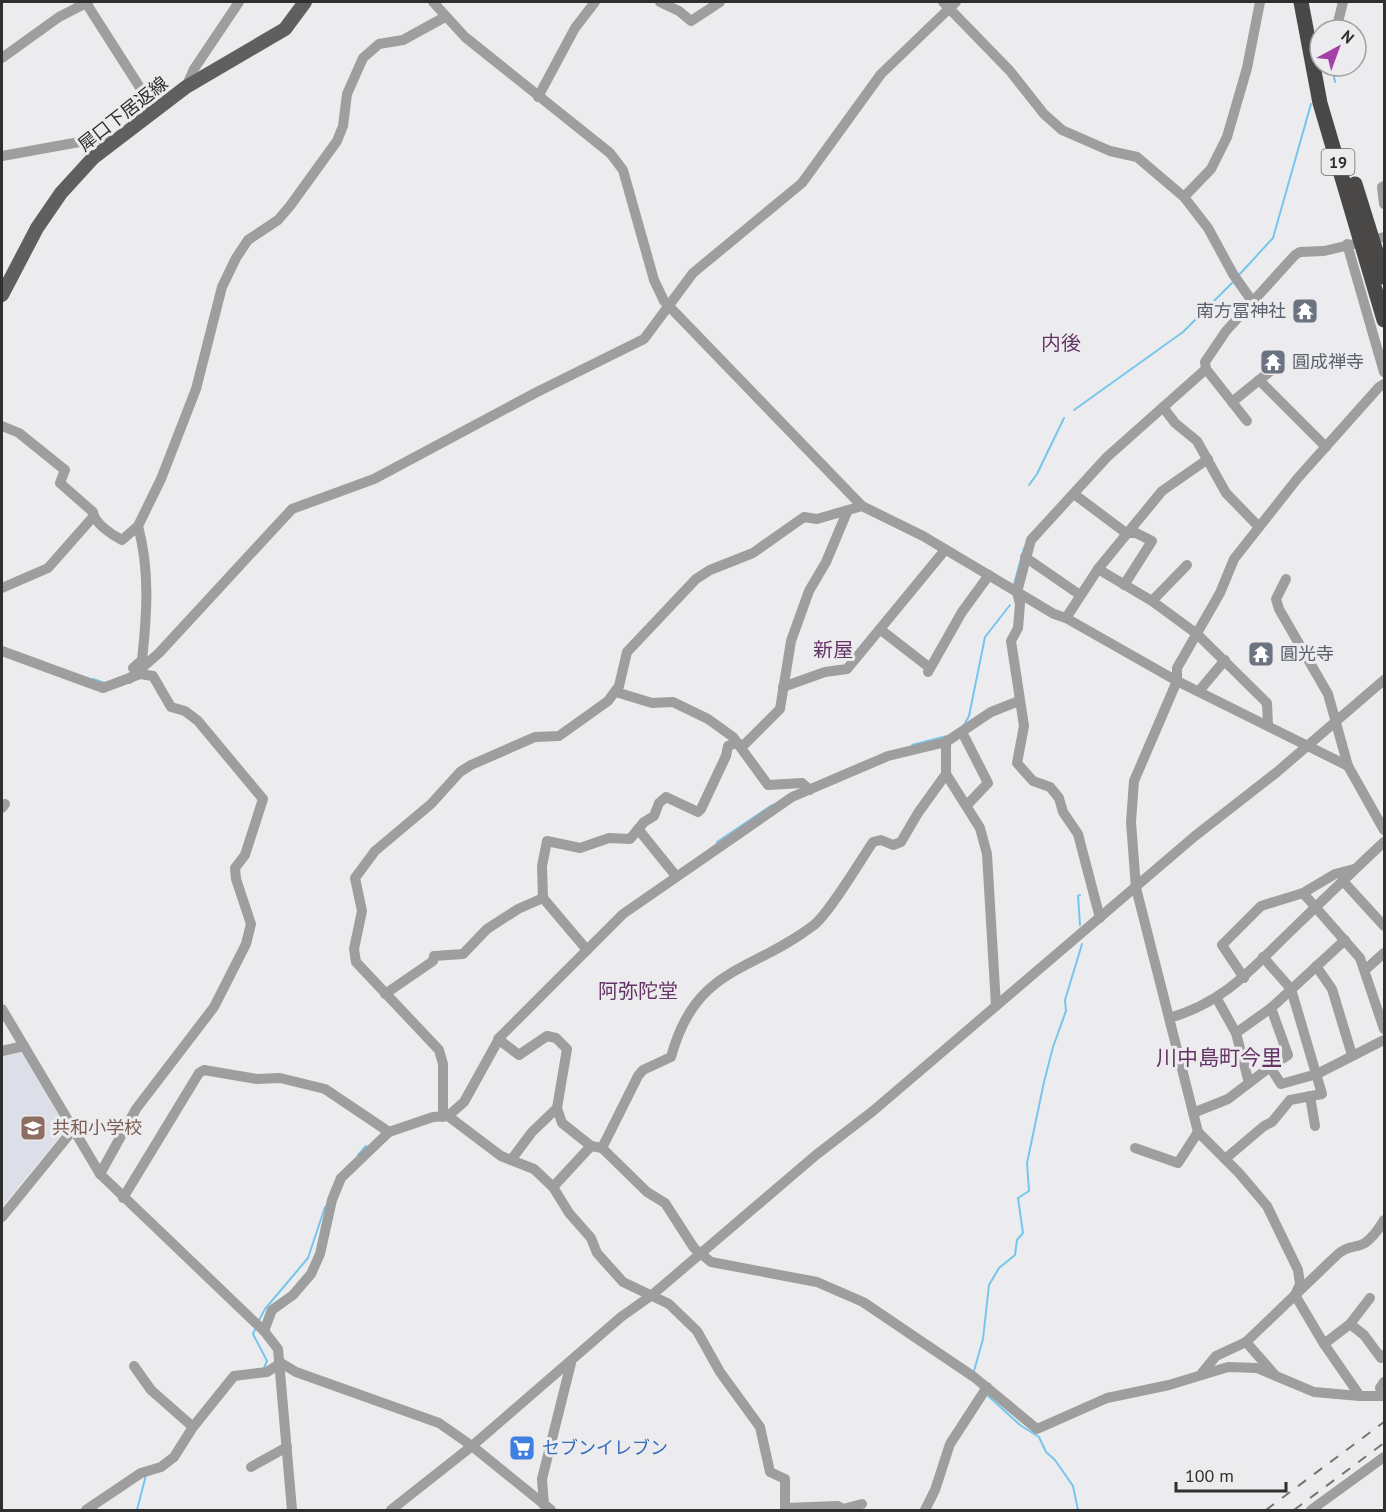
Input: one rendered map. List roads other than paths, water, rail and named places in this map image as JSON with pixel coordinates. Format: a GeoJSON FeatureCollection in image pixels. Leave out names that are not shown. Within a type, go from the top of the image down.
{"type":"FeatureCollection","features":[{"type":"Feature","properties":{"kind":"highway","name":"19"},"geometry":{"type":"LineString","coordinates":[[1303,2],[1308,21]]}},
{"type":"Feature","properties":{"kind":"highway","name":"19"},"geometry":{"type":"LineString","coordinates":[[1303,2],[1320,103],[1372,240],[1384,320]]}},
{"type":"Feature","properties":{"kind":"highway","name":"19"},"geometry":{"type":"LineString","coordinates":[[1324,78],[1384,277]]}},
{"type":"Feature","properties":{"kind":"main road","name":"犀口下居返線"},"geometry":{"type":"LineString","coordinates":[[2,295],[37,228],[60,193],[93,158],[186,87],[285,29],[305,2]]}},
{"type":"Feature","properties":{"kind":"street"},"geometry":{"type":"LineString","coordinates":[[2,58],[50,23],[87,2],[155,111]]}},
{"type":"Feature","properties":{"kind":"street"},"geometry":{"type":"LineString","coordinates":[[186,87],[194,69],[239,2]]}},
{"type":"Feature","properties":{"kind":"street"},"geometry":{"type":"LineString","coordinates":[[433,2],[445,17],[538,97],[610,153],[622,170],[654,280],[667,304],[862,506],[923,536],[1054,614],[1066,618],[1177,681],[1348,766]]}},
{"type":"Feature","properties":{"kind":"street"},"geometry":{"type":"LineString","coordinates":[[538,97],[575,28],[595,2]]}},
{"type":"Feature","properties":{"kind":"street"},"geometry":{"type":"LineString","coordinates":[[660,2],[679,11],[691,21],[720,2]]}},
{"type":"Feature","properties":{"kind":"street"},"geometry":{"type":"LineString","coordinates":[[1184,197],[1211,170],[1227,137],[1248,68],[1260,2]]}},
{"type":"Feature","properties":{"kind":"street"},"geometry":{"type":"LineString","coordinates":[[1339,18],[1343,2]]}},
{"type":"Feature","properties":{"kind":"street"},"geometry":{"type":"LineString","coordinates":[[129,679],[159,653],[292,509],[374,479],[537,392],[644,339],[667,304],[693,273],[802,183],[881,74],[950,4],[1010,71],[1044,114],[1062,130],[1110,151],[1137,157],[1184,197],[1208,228],[1233,274],[1252,301]]}},
{"type":"Feature","properties":{"kind":"street"},"geometry":{"type":"LineString","coordinates":[[2,426],[19,433],[65,470],[60,483],[93,512],[93,517],[111,535],[122,540],[138,526],[161,480],[196,389],[222,287],[236,258],[248,240],[278,220],[337,141],[343,126],[347,94],[363,58],[379,44],[402,40],[445,17]]}},
{"type":"Feature","properties":{"kind":"street"},"geometry":{"type":"LineString","coordinates":[[2,156],[96,139],[119,138]]}},
{"type":"Feature","properties":{"kind":"street"},"geometry":{"type":"LineString","coordinates":[[1384,186],[1382,187],[1384,204]]}},
{"type":"Feature","properties":{"kind":"street"},"geometry":{"type":"LineString","coordinates":[[1247,421],[1206,369],[1204,362],[1226,331],[1252,301],[1300,252],[1324,251],[1372,240],[1384,372]]}},
{"type":"Feature","properties":{"kind":"street"},"geometry":{"type":"LineString","coordinates":[[1100,918],[1078,834],[1063,812],[1059,798],[1050,787],[1033,781],[1017,763],[1024,726],[1018,701],[1011,641],[1018,628],[1020,604],[1017,592],[1030,540],[1107,457],[1206,369]]}},
{"type":"Feature","properties":{"kind":"street"},"geometry":{"type":"LineString","coordinates":[[1232,402],[1273,369]]}},
{"type":"Feature","properties":{"kind":"street"},"geometry":{"type":"LineString","coordinates":[[1259,380],[1326,447]]}},
{"type":"Feature","properties":{"kind":"street"},"geometry":{"type":"LineString","coordinates":[[1360,1396],[1324,1344],[1295,1295],[1300,1284],[1298,1270],[1267,1206],[1198,1132],[1136,888],[1131,822],[1134,780],[1177,681],[1177,668],[1220,593],[1234,559],[1326,447],[1384,384]]}},
{"type":"Feature","properties":{"kind":"street"},"geometry":{"type":"LineString","coordinates":[[1163,407],[1174,423],[1197,441],[1226,493],[1259,527]]}},
{"type":"Feature","properties":{"kind":"street"},"geometry":{"type":"LineString","coordinates":[[1066,618],[1098,570],[1162,491],[1208,459]]}},
{"type":"Feature","properties":{"kind":"street"},"geometry":{"type":"LineString","coordinates":[[1074,494],[1126,533],[1136,533],[1152,541],[1124,585]]}},
{"type":"Feature","properties":{"kind":"street"},"geometry":{"type":"LineString","coordinates":[[862,506],[817,519],[804,517],[753,553],[710,570],[696,579],[627,652],[616,692],[608,701],[560,736],[535,737],[460,772],[431,804],[375,851],[359,869],[355,884],[362,911],[354,949],[356,962],[439,1050],[446,1116],[501,1156],[534,1169],[553,1187],[569,1213],[591,1238],[597,1252],[608,1267],[623,1282],[669,1304],[697,1331],[720,1372],[760,1427],[770,1472],[785,1479],[785,1509],[838,1506],[843,1509],[862,1504]]}},
{"type":"Feature","properties":{"kind":"street"},"geometry":{"type":"LineString","coordinates":[[587,950],[543,898],[542,866],[547,841],[587,848],[609,838],[630,839],[654,816],[658,803],[666,796],[698,812],[701,809],[726,756],[728,746],[736,743],[744,745],[780,709],[791,641],[809,591],[826,562],[847,512]]}},
{"type":"Feature","properties":{"kind":"street"},"geometry":{"type":"LineString","coordinates":[[2,588],[48,568],[93,517]]}},
{"type":"Feature","properties":{"kind":"street"},"geometry":{"type":"LineString","coordinates":[[129,679],[126,676],[142,660],[147,591],[146,561],[138,526]]}},
{"type":"Feature","properties":{"kind":"street"},"geometry":{"type":"LineString","coordinates":[[783,687],[825,672],[847,669],[945,550]]}},
{"type":"Feature","properties":{"kind":"street"},"geometry":{"type":"LineString","coordinates":[[1025,558],[1080,595]]}},
{"type":"Feature","properties":{"kind":"street"},"geometry":{"type":"LineString","coordinates":[[1152,601],[1186,565]]}},
{"type":"Feature","properties":{"kind":"street"},"geometry":{"type":"LineString","coordinates":[[1098,570],[1152,601],[1197,634],[1267,703],[1268,725]]}},
{"type":"Feature","properties":{"kind":"street"},"geometry":{"type":"LineString","coordinates":[[881,630],[929,670],[962,612],[989,575]]}},
{"type":"Feature","properties":{"kind":"street"},"geometry":{"type":"LineString","coordinates":[[1286,579],[1276,599],[1278,609],[1328,694],[1348,766],[1384,830]]}},
{"type":"Feature","properties":{"kind":"street"},"geometry":{"type":"LineString","coordinates":[[2,651],[103,688],[140,674],[153,676],[171,707],[185,711],[198,721],[263,799],[245,855],[235,868],[252,929],[246,944],[214,1007],[136,1109],[100,1174]]}},
{"type":"Feature","properties":{"kind":"street"},"geometry":{"type":"LineString","coordinates":[[1199,691],[1225,660]]}},
{"type":"Feature","properties":{"kind":"street"},"geometry":{"type":"LineString","coordinates":[[391,1510],[472,1446],[621,1317],[652,1295],[1195,836],[1337,722],[1384,680]]}},
{"type":"Feature","properties":{"kind":"street"},"geometry":{"type":"LineString","coordinates":[[616,692],[652,703],[673,702],[688,708],[724,729],[768,785],[802,783],[810,790]]}},
{"type":"Feature","properties":{"kind":"street"},"geometry":{"type":"LineString","coordinates":[[264,1331],[272,1310],[294,1294],[311,1274],[320,1254],[332,1200],[341,1178],[389,1132],[434,1117],[446,1116],[464,1102],[498,1040],[623,914],[773,807],[888,756],[946,742],[991,712],[1018,701]]}},
{"type":"Feature","properties":{"kind":"street"},"geometry":{"type":"LineString","coordinates":[[962,732],[988,783],[967,805]]}},
{"type":"Feature","properties":{"kind":"street"},"geometry":{"type":"LineString","coordinates":[[946,742],[946,774],[980,828],[987,854],[996,1006]]}},
{"type":"Feature","properties":{"kind":"street"},"geometry":{"type":"LineString","coordinates":[[553,1187],[596,1147],[643,1070],[671,1057],[691,1010],[710,988],[735,969],[790,942],[817,923],[873,842],[881,840],[893,845],[901,842],[918,813],[946,774]]}},
{"type":"Feature","properties":{"kind":"street"},"geometry":{"type":"LineString","coordinates":[[638,829],[676,876]]}},
{"type":"Feature","properties":{"kind":"street"},"geometry":{"type":"LineString","coordinates":[[1169,1018],[1188,1013],[1217,999],[1244,978],[1263,957],[1384,842]]}},
{"type":"Feature","properties":{"kind":"street"},"geometry":{"type":"LineString","coordinates":[[1244,978],[1222,945],[1261,906],[1303,893],[1335,874],[1357,868]]}},
{"type":"Feature","properties":{"kind":"street"},"geometry":{"type":"LineString","coordinates":[[1343,880],[1384,926]]}},
{"type":"Feature","properties":{"kind":"street"},"geometry":{"type":"LineString","coordinates":[[1303,893],[1360,958],[1384,1029]]}},
{"type":"Feature","properties":{"kind":"street"},"geometry":{"type":"LineString","coordinates":[[386,994],[433,961],[434,956],[463,954],[487,929],[518,909],[543,898]]}},
{"type":"Feature","properties":{"kind":"street"},"geometry":{"type":"LineString","coordinates":[[1236,1033],[1271,1008],[1345,940]]}},
{"type":"Feature","properties":{"kind":"street"},"geometry":{"type":"LineString","coordinates":[[1365,970],[1384,953]]}},
{"type":"Feature","properties":{"kind":"street"},"geometry":{"type":"LineString","coordinates":[[1225,1160],[1264,1126],[1272,1122],[1290,1100],[1322,1094],[1291,989],[1263,957]]}},
{"type":"Feature","properties":{"kind":"street"},"geometry":{"type":"LineString","coordinates":[[1316,966],[1332,989],[1352,1055]]}},
{"type":"Feature","properties":{"kind":"street"},"geometry":{"type":"LineString","coordinates":[[1217,999],[1236,1033],[1249,1083]]}},
{"type":"Feature","properties":{"kind":"street"},"geometry":{"type":"LineString","coordinates":[[1193,1113],[1228,1099],[1287,1055],[1271,1008]]}},
{"type":"Feature","properties":{"kind":"street"},"geometry":{"type":"LineString","coordinates":[[2,1009],[72,1131],[100,1174],[264,1331],[278,1349],[292,1510]]}},
{"type":"Feature","properties":{"kind":"street"},"geometry":{"type":"LineString","coordinates":[[498,1040],[519,1055],[547,1035],[556,1038],[567,1049],[557,1108],[562,1123],[596,1147],[647,1192],[666,1203],[699,1254],[711,1262],[817,1282],[863,1302],[987,1387],[1036,1429],[1107,1398],[1169,1385],[1202,1373],[1234,1366],[1257,1368],[1314,1392],[1383,1396],[1380,1388],[1384,1382]]}},
{"type":"Feature","properties":{"kind":"street"},"geometry":{"type":"LineString","coordinates":[[1270,1066],[1281,1084],[1317,1074],[1384,1040]]}},
{"type":"Feature","properties":{"kind":"street"},"geometry":{"type":"LineString","coordinates":[[2,1051],[24,1047]]}},
{"type":"Feature","properties":{"kind":"street"},"geometry":{"type":"LineString","coordinates":[[123,1198],[199,1073],[204,1070],[257,1079],[280,1078],[325,1089],[389,1132]]}},
{"type":"Feature","properties":{"kind":"street"},"geometry":{"type":"LineString","coordinates":[[1310,1096],[1315,1126]]}},
{"type":"Feature","properties":{"kind":"street"},"geometry":{"type":"LineString","coordinates":[[511,1160],[532,1132],[557,1108]]}},
{"type":"Feature","properties":{"kind":"street"},"geometry":{"type":"LineString","coordinates":[[2,1217],[72,1131]]}},
{"type":"Feature","properties":{"kind":"street"},"geometry":{"type":"LineString","coordinates":[[1135,1148],[1178,1163],[1198,1132]]}},
{"type":"Feature","properties":{"kind":"street"},"geometry":{"type":"LineString","coordinates":[[1202,1373],[1216,1356],[1246,1342],[1348,1246],[1363,1244],[1376,1233],[1384,1220]]}},
{"type":"Feature","properties":{"kind":"street"},"geometry":{"type":"LineString","coordinates":[[1324,1344],[1350,1324],[1370,1298]]}},
{"type":"Feature","properties":{"kind":"street"},"geometry":{"type":"LineString","coordinates":[[1350,1324],[1364,1335],[1383,1359]]}},
{"type":"Feature","properties":{"kind":"street"},"geometry":{"type":"LineString","coordinates":[[1246,1342],[1274,1375]]}},
{"type":"Feature","properties":{"kind":"street"},"geometry":{"type":"LineString","coordinates":[[547,1508],[542,1479],[571,1362]]}},
{"type":"Feature","properties":{"kind":"street"},"geometry":{"type":"LineString","coordinates":[[86,1510],[141,1473],[161,1467],[174,1457],[193,1427],[234,1376],[267,1372],[281,1363]]}},
{"type":"Feature","properties":{"kind":"street"},"geometry":{"type":"LineString","coordinates":[[281,1363],[296,1372],[439,1424],[472,1446],[547,1508]]}},
{"type":"Feature","properties":{"kind":"street"},"geometry":{"type":"LineString","coordinates":[[134,1366],[151,1390],[193,1427]]}},
{"type":"Feature","properties":{"kind":"street"},"geometry":{"type":"LineString","coordinates":[[925,1510],[935,1490],[950,1444],[987,1387]]}},
{"type":"Feature","properties":{"kind":"street"},"geometry":{"type":"LineString","coordinates":[[251,1467],[287,1447]]}},
{"type":"Feature","properties":{"kind":"street"},"geometry":{"type":"LineString","coordinates":[[1311,1510],[1384,1457]]}},
{"type":"Feature","properties":{"kind":"waterway"},"geometry":{"type":"LineString","coordinates":[[1334,78],[1335,82]]}},
{"type":"Feature","properties":{"kind":"waterway"},"geometry":{"type":"LineString","coordinates":[[1238,276],[1273,238],[1311,104]]}},
{"type":"Feature","properties":{"kind":"waterway"},"geometry":{"type":"LineString","coordinates":[[1074,410],[1183,332],[1235,280]]}},
{"type":"Feature","properties":{"kind":"waterway"},"geometry":{"type":"LineString","coordinates":[[1029,485],[1037,474],[1064,418]]}},
{"type":"Feature","properties":{"kind":"waterway"},"geometry":{"type":"LineString","coordinates":[[1014,584],[1024,548]]}},
{"type":"Feature","properties":{"kind":"waterway"},"geometry":{"type":"LineString","coordinates":[[964,725],[969,716],[985,637],[1010,605]]}},
{"type":"Feature","properties":{"kind":"waterway"},"geometry":{"type":"LineString","coordinates":[[93,679],[105,683]]}},
{"type":"Feature","properties":{"kind":"waterway"},"geometry":{"type":"LineString","coordinates":[[912,745],[947,736]]}},
{"type":"Feature","properties":{"kind":"waterway"},"geometry":{"type":"LineString","coordinates":[[717,842],[772,805]]}},
{"type":"Feature","properties":{"kind":"waterway"},"geometry":{"type":"LineString","coordinates":[[1080,895],[1078,896],[1080,925]]}},
{"type":"Feature","properties":{"kind":"waterway"},"geometry":{"type":"LineString","coordinates":[[974,1371],[983,1339],[989,1285],[999,1268],[1015,1255],[1017,1240],[1023,1233],[1018,1198],[1029,1191],[1027,1163],[1044,1082],[1066,1011],[1065,1000],[1082,944]]}},
{"type":"Feature","properties":{"kind":"waterway"},"geometry":{"type":"LineString","coordinates":[[358,1155],[366,1146]]}},
{"type":"Feature","properties":{"kind":"waterway"},"geometry":{"type":"LineString","coordinates":[[258,1322],[265,1309],[308,1258],[325,1207]]}},
{"type":"Feature","properties":{"kind":"waterway"},"geometry":{"type":"LineString","coordinates":[[256,1327],[253,1334],[267,1361],[264,1368]]}},
{"type":"Feature","properties":{"kind":"waterway"},"geometry":{"type":"LineString","coordinates":[[986,1394],[1020,1425],[1039,1437],[1046,1452],[1055,1460],[1073,1486],[1078,1510]]}},
{"type":"Feature","properties":{"kind":"waterway"},"geometry":{"type":"LineString","coordinates":[[137,1510],[146,1475]]}},
{"type":"Feature","properties":{"kind":"railway"},"geometry":{"type":"LineString","coordinates":[[1266,1510],[1384,1422]]}},
{"type":"Feature","properties":{"kind":"railway"},"geometry":{"type":"LineString","coordinates":[[1294,1510],[1384,1443]]}},
{"type":"Feature","properties":{"kind":"place","name":"南方冨神社"},"geometry":{"type":"Point","coordinates":[1305,311]}},
{"type":"Feature","properties":{"kind":"place","name":"圓成禅寺"},"geometry":{"type":"Point","coordinates":[1273,362]}},
{"type":"Feature","properties":{"kind":"place","name":"圓光寺"},"geometry":{"type":"Point","coordinates":[1261,654]}},
{"type":"Feature","properties":{"kind":"place","name":"共和小学校"},"geometry":{"type":"Point","coordinates":[33,1128]}},
{"type":"Feature","properties":{"kind":"place","name":"セブンイレブン"},"geometry":{"type":"Point","coordinates":[522,1448]}},
{"type":"Feature","properties":{"kind":"district","name":"内後"},"geometry":{"type":"Point","coordinates":[1061,343]}},
{"type":"Feature","properties":{"kind":"district","name":"新屋"},"geometry":{"type":"Point","coordinates":[833,650]}},
{"type":"Feature","properties":{"kind":"district","name":"阿弥陀堂"},"geometry":{"type":"Point","coordinates":[638,991]}},
{"type":"Feature","properties":{"kind":"district","name":"川中島町今里"},"geometry":{"type":"Point","coordinates":[1219,1058]}}]}
